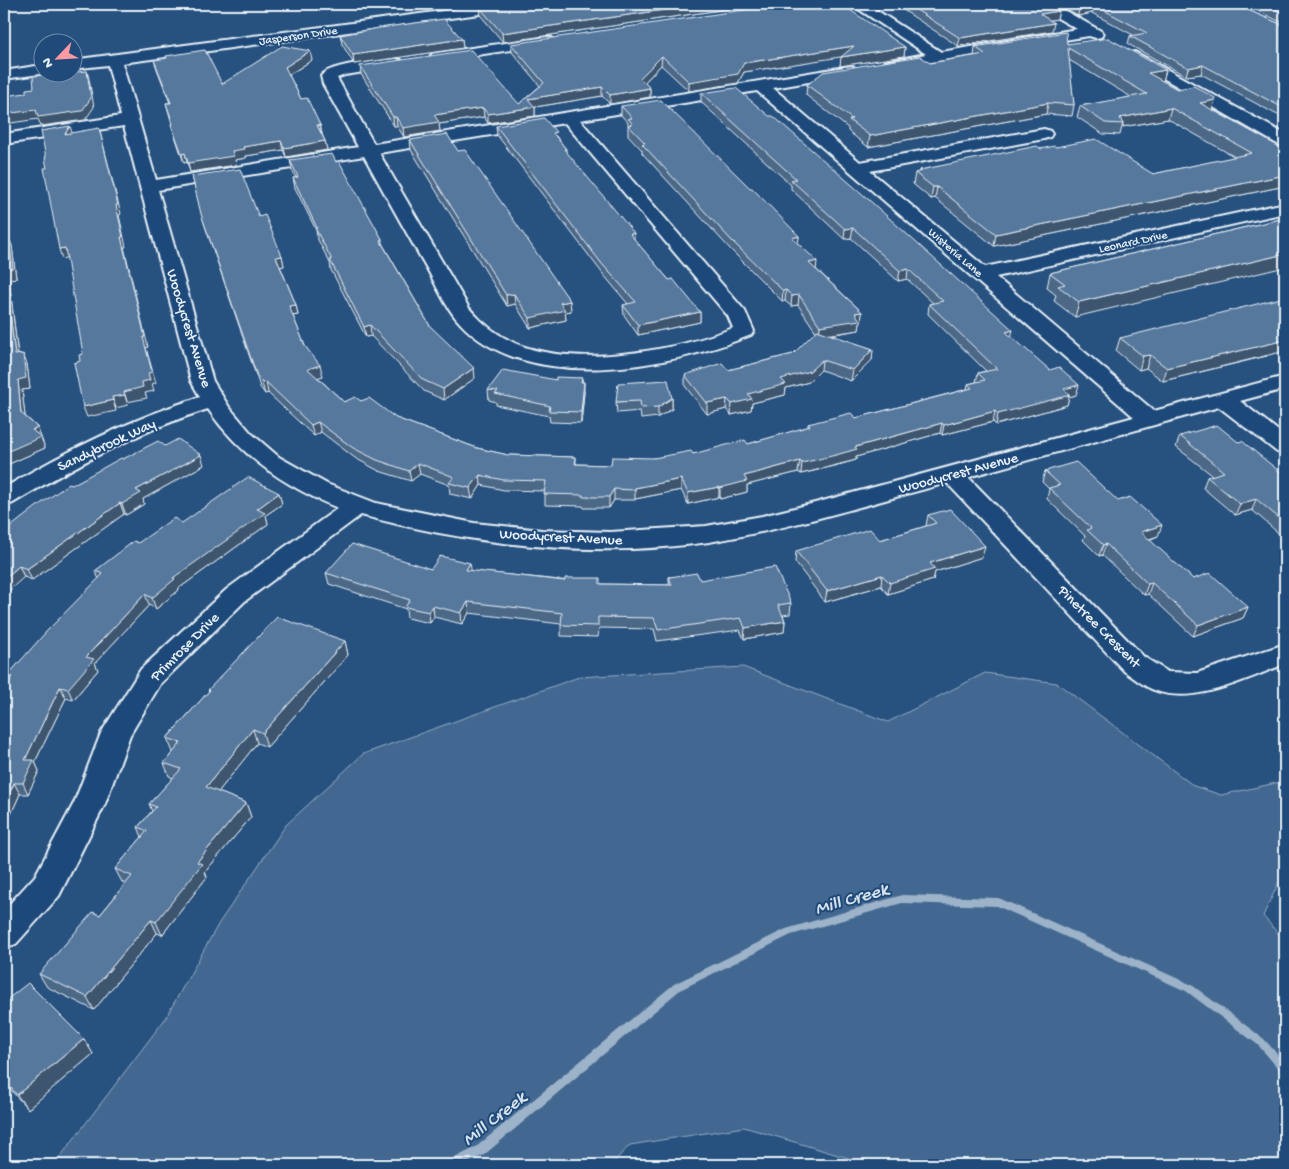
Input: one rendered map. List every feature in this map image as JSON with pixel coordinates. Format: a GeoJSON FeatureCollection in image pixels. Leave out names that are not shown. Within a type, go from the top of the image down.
{"type":"FeatureCollection","features":[{"type":"Feature","properties":{"kind":"street","name":"Jasperson Drive"},"geometry":{"type":"LineString","coordinates":[[82,65],[524,4]]}},
{"type":"Feature","properties":{"kind":"street"},"geometry":{"type":"LineString","coordinates":[[858,4],[938,56]]}},
{"type":"Feature","properties":{"kind":"street"},"geometry":{"type":"LineString","coordinates":[[1043,4],[1106,39]]}},
{"type":"Feature","properties":{"kind":"street"},"geometry":{"type":"LineString","coordinates":[[148,186],[1091,31]]}},
{"type":"Feature","properties":{"kind":"street"},"geometry":{"type":"LineString","coordinates":[[565,38],[342,71],[329,76],[331,84],[460,310],[470,324],[497,341],[528,355],[577,361],[628,360],[724,341],[744,331],[738,315],[570,118]]}},
{"type":"Feature","properties":{"kind":"street"},"geometry":{"type":"LineString","coordinates":[[1120,48],[1285,141]]}},
{"type":"Feature","properties":{"kind":"street","name":"Woodycrest Avenue"},"geometry":{"type":"LineString","coordinates":[[114,60],[202,382],[212,400],[227,420],[259,453],[303,481],[357,506],[446,527],[500,534],[596,541],[680,537],[773,521],[952,474],[1149,418],[1285,382]]}},
{"type":"Feature","properties":{"kind":"street"},"geometry":{"type":"LineString","coordinates":[[4,75],[32,71]]}},
{"type":"Feature","properties":{"kind":"street","name":"Wisteria Lane"},"geometry":{"type":"LineString","coordinates":[[762,86],[1149,418]]}},
{"type":"Feature","properties":{"kind":"street"},"geometry":{"type":"LineString","coordinates":[[4,139],[130,120]]}},
{"type":"Feature","properties":{"kind":"street"},"geometry":{"type":"LineString","coordinates":[[857,168],[1044,134]]}},
{"type":"Feature","properties":{"kind":"street","name":"Leonard Drive"},"geometry":{"type":"LineString","coordinates":[[981,274],[1285,208]]}},
{"type":"Feature","properties":{"kind":"street"},"geometry":{"type":"LineString","coordinates":[[1222,398],[1285,447]]}},
{"type":"Feature","properties":{"kind":"street","name":"Sandybrook Way"},"geometry":{"type":"LineString","coordinates":[[4,498],[118,435],[212,400]]}},
{"type":"Feature","properties":{"kind":"street","name":"Pinetree Crescent"},"geometry":{"type":"LineString","coordinates":[[952,474],[1134,664],[1162,682],[1198,684],[1285,654]]}},
{"type":"Feature","properties":{"kind":"street","name":"Primrose Drive"},"geometry":{"type":"LineString","coordinates":[[4,932],[47,886],[89,804],[116,733],[151,676],[236,595],[357,506]]}},
{"type":"Feature","properties":{"kind":"shaded area"},"geometry":{"type":"Polygon","coordinates":[[[743,667],[888,722],[985,673],[1057,683],[1194,786],[1221,795],[1285,781],[1285,880],[1279,882],[1263,916],[1282,938],[1285,937],[1285,1165],[856,1165],[848,1158],[744,1127],[630,1145],[611,1165],[54,1165],[165,1019],[219,923],[286,825],[363,754],[579,677],[743,667]]]}},
{"type":"Feature","properties":{"kind":"building"},"geometry":{"type":"Polygon","coordinates":[[[509,4],[706,4],[502,33],[480,8],[509,4]]]}},
{"type":"Feature","properties":{"kind":"building"},"geometry":{"type":"Polygon","coordinates":[[[785,4],[841,4],[905,47],[841,57],[854,46],[744,63],[738,74],[689,82],[662,56],[640,78],[650,88],[610,95],[602,87],[528,99],[535,107],[488,114],[483,108],[434,115],[439,122],[403,128],[396,117],[393,117],[360,66],[471,50],[519,104],[544,83],[511,44],[785,4]]]}},
{"type":"Feature","properties":{"kind":"building"},"geometry":{"type":"Polygon","coordinates":[[[907,4],[1048,4],[1059,11],[1040,14],[1054,23],[960,38],[907,4]]]}},
{"type":"Feature","properties":{"kind":"building"},"geometry":{"type":"Polygon","coordinates":[[[1073,4],[1234,4],[1285,26],[1285,109],[1203,65],[1188,68],[1130,36],[1147,33],[1094,5],[1079,7],[1073,4]]]}},
{"type":"Feature","properties":{"kind":"building"},"geometry":{"type":"Polygon","coordinates":[[[1262,4],[1285,4],[1285,14],[1262,4]]]}},
{"type":"Feature","properties":{"kind":"building"},"geometry":{"type":"Polygon","coordinates":[[[444,19],[462,39],[353,55],[340,35],[379,28],[444,19]]]}},
{"type":"Feature","properties":{"kind":"building"},"geometry":{"type":"Polygon","coordinates":[[[1066,32],[1067,44],[1108,38],[1166,70],[1148,73],[1177,89],[1194,86],[1215,98],[1215,100],[1200,103],[1285,150],[1285,175],[996,234],[937,187],[933,187],[915,173],[922,171],[920,170],[1037,146],[1041,149],[1096,139],[1153,174],[1252,153],[1171,108],[1120,118],[1123,124],[1105,123],[1080,106],[1147,94],[1068,48],[1074,105],[1048,103],[870,136],[849,120],[852,119],[807,85],[823,72],[920,56],[930,63],[985,54],[975,47],[1066,32]]]}},
{"type":"Feature","properties":{"kind":"building"},"geometry":{"type":"Polygon","coordinates":[[[282,46],[310,51],[285,67],[301,99],[307,98],[320,125],[317,125],[325,141],[284,148],[281,141],[243,147],[244,149],[232,151],[234,156],[188,163],[185,153],[182,154],[171,124],[173,124],[166,103],[171,103],[154,60],[167,58],[166,56],[205,50],[222,84],[282,46]]]}},
{"type":"Feature","properties":{"kind":"building"},"geometry":{"type":"Polygon","coordinates":[[[82,71],[87,71],[91,98],[82,111],[38,117],[36,110],[4,114],[4,96],[26,93],[26,89],[34,88],[34,82],[82,82],[82,71]]]}},
{"type":"Feature","properties":{"kind":"building"},"geometry":{"type":"Polygon","coordinates":[[[736,88],[769,116],[773,116],[1013,330],[1006,332],[1050,370],[1059,367],[1079,385],[1064,389],[1070,395],[998,414],[995,411],[944,425],[942,423],[855,447],[857,449],[836,455],[802,463],[800,461],[744,476],[747,481],[720,488],[688,493],[681,479],[635,488],[634,490],[614,489],[609,497],[583,497],[583,495],[544,494],[546,481],[503,480],[480,475],[470,488],[449,483],[454,477],[418,463],[409,471],[377,460],[353,448],[318,422],[311,425],[266,382],[262,383],[257,376],[201,214],[192,176],[240,169],[259,217],[265,215],[282,256],[276,257],[296,305],[289,306],[305,346],[320,365],[308,369],[344,402],[355,397],[361,401],[369,398],[396,418],[477,448],[508,455],[576,457],[575,464],[611,465],[612,457],[654,458],[691,451],[693,454],[745,440],[748,444],[810,426],[808,424],[851,413],[856,418],[972,388],[968,384],[985,380],[978,373],[997,369],[929,304],[943,301],[908,269],[900,271],[853,228],[845,229],[791,180],[796,179],[701,93],[736,88]]]}},
{"type":"Feature","properties":{"kind":"building"},"geometry":{"type":"Polygon","coordinates":[[[661,100],[799,236],[792,238],[817,261],[809,263],[862,312],[855,313],[860,320],[820,326],[799,295],[792,296],[786,290],[783,291],[732,241],[642,144],[645,143],[628,125],[633,124],[628,119],[632,118],[621,106],[661,100]]]}},
{"type":"Feature","properties":{"kind":"building"},"geometry":{"type":"Polygon","coordinates":[[[544,118],[556,132],[553,133],[566,149],[564,149],[634,233],[630,234],[669,280],[673,279],[700,312],[638,325],[623,305],[636,302],[602,264],[496,126],[544,118]]]}},
{"type":"Feature","properties":{"kind":"building"},"geometry":{"type":"Polygon","coordinates":[[[70,126],[65,134],[99,128],[118,205],[116,205],[123,237],[121,237],[152,372],[148,373],[150,380],[142,382],[143,387],[124,392],[125,395],[112,397],[113,400],[83,407],[74,363],[80,361],[79,355],[83,354],[65,248],[59,249],[44,168],[47,168],[41,131],[70,126]]]}},
{"type":"Feature","properties":{"kind":"building"},"geometry":{"type":"Polygon","coordinates":[[[447,134],[458,151],[465,150],[570,301],[560,303],[565,310],[530,318],[514,294],[506,295],[410,140],[447,134]]]}},
{"type":"Feature","properties":{"kind":"building"},"geometry":{"type":"Polygon","coordinates":[[[332,154],[336,162],[339,161],[382,239],[380,240],[430,326],[474,368],[443,389],[423,380],[370,325],[364,327],[330,260],[332,260],[315,228],[317,228],[293,178],[298,177],[290,160],[332,154]]]}},
{"type":"Feature","properties":{"kind":"building"},"geometry":{"type":"Polygon","coordinates":[[[1285,218],[1285,254],[1079,302],[1058,286],[1065,284],[1050,273],[1285,218]]]}},
{"type":"Feature","properties":{"kind":"building"},"geometry":{"type":"Polygon","coordinates":[[[4,222],[13,268],[5,269],[15,355],[23,354],[26,378],[18,380],[21,413],[37,427],[32,430],[41,437],[4,453],[4,222]]]}},
{"type":"Feature","properties":{"kind":"building"},"geometry":{"type":"Polygon","coordinates":[[[1285,297],[1285,340],[1273,343],[1167,368],[1150,355],[1143,356],[1120,338],[1285,297]]]}},
{"type":"Feature","properties":{"kind":"building"},"geometry":{"type":"Polygon","coordinates":[[[817,330],[873,349],[853,370],[822,360],[810,371],[781,379],[786,384],[748,394],[752,399],[732,404],[727,399],[707,403],[685,375],[722,363],[728,370],[793,354],[817,330]]]}},
{"type":"Feature","properties":{"kind":"building"},"geometry":{"type":"Polygon","coordinates":[[[503,370],[556,380],[556,377],[582,378],[581,382],[584,382],[581,412],[549,411],[550,406],[495,394],[498,391],[488,390],[503,370]]]}},
{"type":"Feature","properties":{"kind":"building"},"geometry":{"type":"Polygon","coordinates":[[[668,380],[672,398],[658,407],[641,408],[640,401],[616,402],[618,383],[668,380]]]}},
{"type":"Feature","properties":{"kind":"building"},"geometry":{"type":"Polygon","coordinates":[[[1217,425],[1238,442],[1242,441],[1285,476],[1285,523],[1256,499],[1240,504],[1207,477],[1224,472],[1180,436],[1217,425]]]}},
{"type":"Feature","properties":{"kind":"building"},"geometry":{"type":"Polygon","coordinates":[[[178,439],[201,455],[136,490],[141,493],[122,504],[120,503],[27,569],[19,566],[4,579],[4,532],[69,484],[72,485],[121,458],[123,459],[158,441],[165,446],[178,439]]]}},
{"type":"Feature","properties":{"kind":"building"},"geometry":{"type":"Polygon","coordinates":[[[1076,462],[1118,501],[1130,497],[1162,525],[1141,532],[1193,579],[1210,573],[1248,607],[1198,625],[1152,583],[1148,584],[1106,544],[1103,545],[1087,530],[1091,528],[1049,488],[1060,485],[1045,471],[1076,462]]]}},
{"type":"Feature","properties":{"kind":"building"},"geometry":{"type":"Polygon","coordinates":[[[248,477],[279,493],[257,509],[265,513],[173,578],[175,579],[152,598],[145,594],[86,657],[94,659],[68,689],[60,687],[25,760],[34,760],[23,783],[14,783],[4,805],[4,691],[12,676],[8,675],[46,632],[103,574],[95,571],[134,541],[138,543],[174,518],[182,523],[248,477]]]}},
{"type":"Feature","properties":{"kind":"building"},"geometry":{"type":"Polygon","coordinates":[[[950,509],[985,546],[930,563],[935,569],[890,583],[882,575],[827,591],[796,551],[870,529],[880,540],[936,523],[928,515],[950,509]]]}},
{"type":"Feature","properties":{"kind":"building"},"geometry":{"type":"Polygon","coordinates":[[[352,544],[431,569],[440,556],[470,563],[466,570],[565,581],[565,578],[600,578],[600,584],[672,585],[669,577],[697,573],[700,580],[775,567],[791,603],[778,605],[785,621],[745,628],[741,618],[658,630],[654,618],[598,617],[598,626],[561,625],[562,613],[468,602],[461,613],[433,606],[429,612],[405,607],[410,600],[326,573],[352,544]]]}},
{"type":"Feature","properties":{"kind":"building"},"geometry":{"type":"Polygon","coordinates":[[[277,617],[345,641],[263,733],[253,729],[206,787],[246,803],[197,862],[202,864],[156,922],[151,920],[87,997],[39,974],[93,912],[100,915],[132,876],[115,869],[147,831],[138,827],[156,807],[149,804],[181,769],[164,763],[181,743],[167,738],[210,690],[208,690],[277,617]]]}},
{"type":"Feature","properties":{"kind":"building"},"geometry":{"type":"Polygon","coordinates":[[[28,983],[84,1039],[17,1095],[4,1080],[4,1002],[28,983]]]}},
{"type":"Feature","properties":{"kind":"waterway","name":"Mill Creek"},"geometry":{"type":"LineString","coordinates":[[453,1165],[480,1151],[677,987],[789,932],[902,899],[998,902],[1189,988],[1261,1042],[1285,1070]]}}]}
